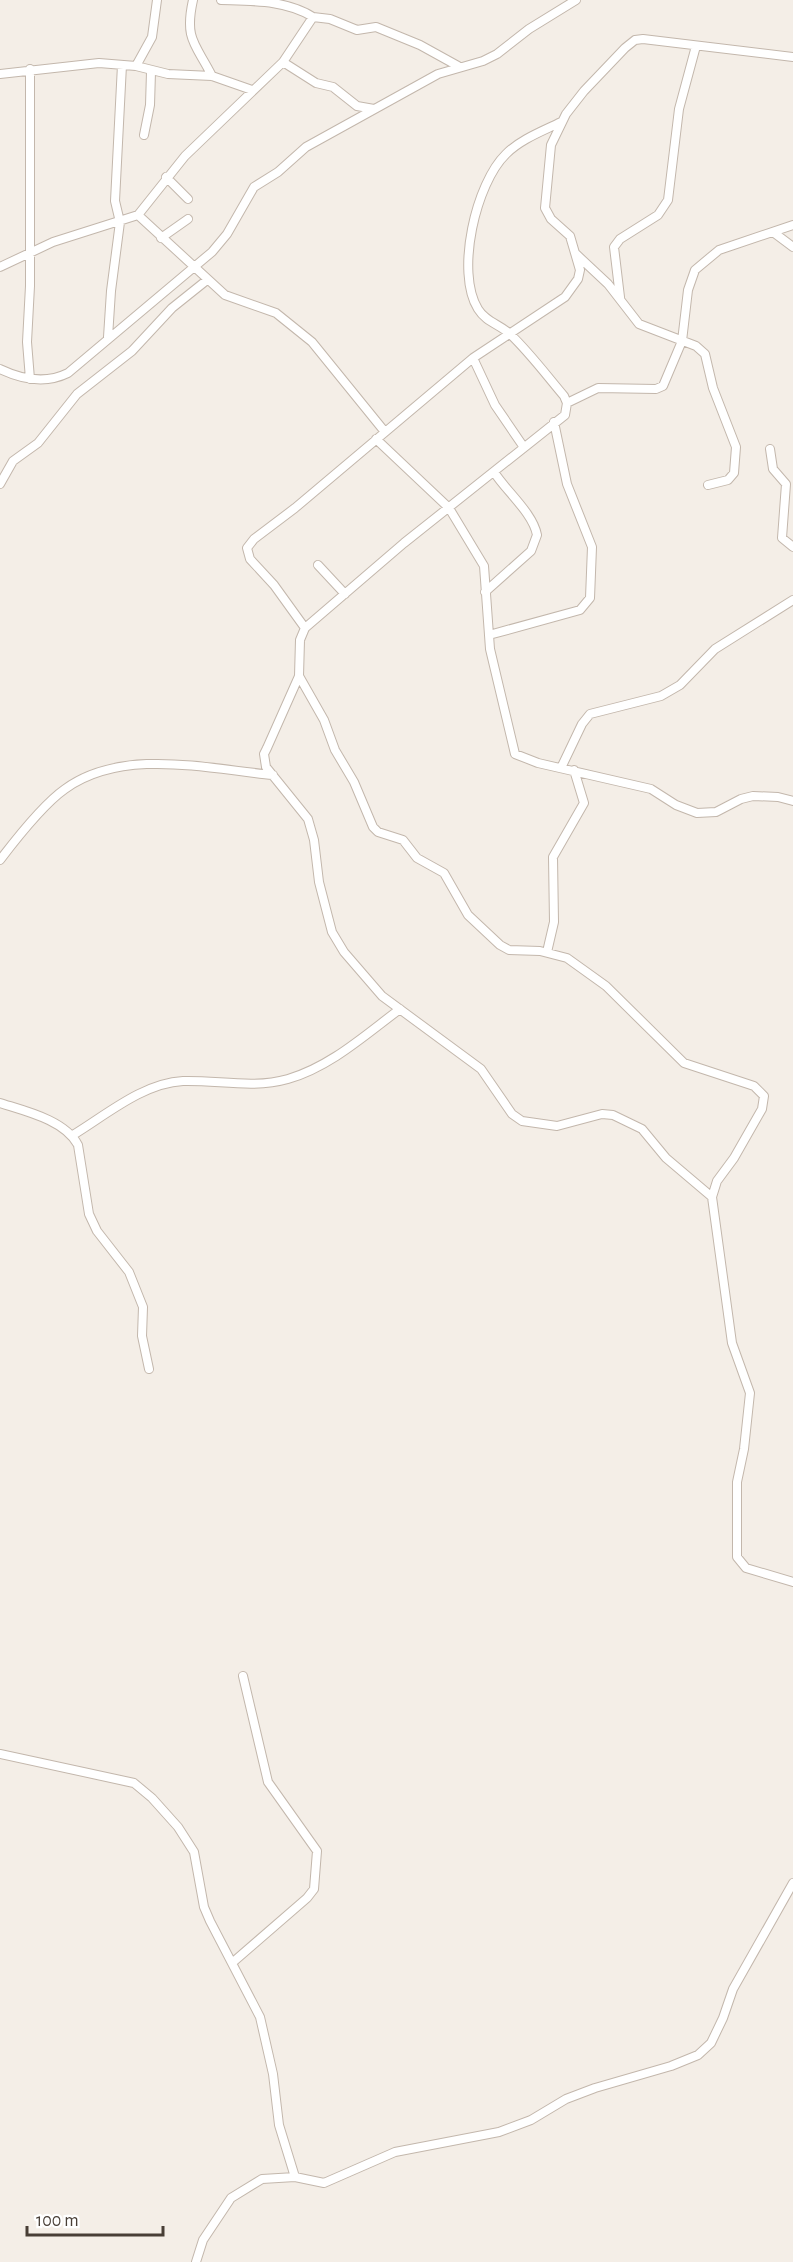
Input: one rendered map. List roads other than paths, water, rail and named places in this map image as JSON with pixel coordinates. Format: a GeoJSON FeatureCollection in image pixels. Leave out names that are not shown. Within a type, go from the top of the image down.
{"type":"FeatureCollection","features":[{"type":"Feature","properties":{"kind":"street"},"geometry":{"type":"LineString","coordinates":[[136,66],[152,38],[157,0]]}},
{"type":"Feature","properties":{"kind":"street"},"geometry":{"type":"LineString","coordinates":[[194,0],[190,34],[195,50],[212,76]]}},
{"type":"Feature","properties":{"kind":"street"},"geometry":{"type":"LineString","coordinates":[[221,0],[281,3],[301,8],[313,17],[329,19],[357,30],[376,27],[420,45],[458,66]]}},
{"type":"Feature","properties":{"kind":"street"},"geometry":{"type":"LineString","coordinates":[[0,369],[30,379],[52,378],[68,373],[192,268],[227,234],[246,198],[260,182],[278,172],[306,147],[341,130],[360,115],[374,110],[430,78],[458,66],[483,61],[497,54],[529,29],[576,0]]}},
{"type":"Feature","properties":{"kind":"street"},"geometry":{"type":"LineString","coordinates":[[0,267],[29,252],[138,214],[166,177],[283,62],[313,17]]}},
{"type":"Feature","properties":{"kind":"street"},"geometry":{"type":"LineString","coordinates":[[305,628],[274,585],[250,559],[247,548],[254,539],[295,508],[473,358],[565,297],[573,287],[580,273],[570,236],[551,219],[544,203],[551,145],[561,122],[584,91],[616,56],[635,40],[793,57]]}},
{"type":"Feature","properties":{"kind":"street"},"geometry":{"type":"LineString","coordinates":[[621,299],[614,247],[620,239],[658,215],[668,200],[679,109],[696,46]]}},
{"type":"Feature","properties":{"kind":"street"},"geometry":{"type":"LineString","coordinates":[[0,74],[84,62],[136,66],[151,72],[212,76],[252,90]]}},
{"type":"Feature","properties":{"kind":"street"},"geometry":{"type":"LineString","coordinates":[[283,62],[316,83],[333,87],[357,106],[374,110]]}},
{"type":"Feature","properties":{"kind":"street"},"geometry":{"type":"LineString","coordinates":[[108,337],[112,274],[120,222],[115,201],[122,65]]}},
{"type":"Feature","properties":{"kind":"street"},"geometry":{"type":"LineString","coordinates":[[30,69],[30,306],[27,342],[30,379]]}},
{"type":"Feature","properties":{"kind":"street"},"geometry":{"type":"LineString","coordinates":[[144,135],[150,105],[151,72]]}},
{"type":"Feature","properties":{"kind":"street"},"geometry":{"type":"LineString","coordinates":[[561,122],[530,137],[504,155],[496,166],[477,213],[469,250],[469,272],[474,299],[486,320],[509,333],[567,403],[565,415],[523,446],[305,628],[300,640],[299,676],[264,754],[266,767],[308,819],[314,840],[319,882],[332,932],[362,974],[382,996],[481,1069],[512,1114],[522,1121],[557,1126],[602,1114],[614,1115],[642,1128],[666,1158],[712,1197]]}},
{"type":"Feature","properties":{"kind":"street"},"geometry":{"type":"LineString","coordinates":[[166,177],[188,199]]}},
{"type":"Feature","properties":{"kind":"street"},"geometry":{"type":"LineString","coordinates":[[138,214],[192,268],[225,295],[276,313],[312,342],[385,432]]}},
{"type":"Feature","properties":{"kind":"street"},"geometry":{"type":"LineString","coordinates":[[161,237],[188,219]]}},
{"type":"Feature","properties":{"kind":"street"},"geometry":{"type":"LineString","coordinates":[[567,403],[598,388],[656,389],[663,386],[682,340],[688,290],[695,270],[719,250],[793,225]]}},
{"type":"Feature","properties":{"kind":"street"},"geometry":{"type":"LineString","coordinates":[[773,232],[793,247]]}},
{"type":"Feature","properties":{"kind":"street"},"geometry":{"type":"LineString","coordinates":[[576,254],[621,299],[629,313],[644,327],[682,340],[705,354],[713,388],[734,438],[734,473],[728,480],[708,485]]}},
{"type":"Feature","properties":{"kind":"street"},"geometry":{"type":"LineString","coordinates":[[0,484],[13,461],[38,443],[78,394],[132,351],[171,308],[207,280]]}},
{"type":"Feature","properties":{"kind":"street"},"geometry":{"type":"LineString","coordinates":[[473,358],[495,405],[523,446]]}},
{"type":"Feature","properties":{"kind":"street"},"geometry":{"type":"LineString","coordinates":[[489,635],[580,610],[589,601],[592,547],[567,484],[554,422]]}},
{"type":"Feature","properties":{"kind":"street"},"geometry":{"type":"LineString","coordinates":[[376,439],[448,508],[484,566],[493,663],[511,730],[512,749],[520,758],[651,789],[663,794],[676,805],[697,813],[716,812],[741,799],[753,796],[778,796],[793,801]]}},
{"type":"Feature","properties":{"kind":"street"},"geometry":{"type":"LineString","coordinates":[[770,449],[773,469],[786,484],[782,538],[793,547]]}},
{"type":"Feature","properties":{"kind":"street"},"geometry":{"type":"LineString","coordinates":[[485,592],[531,551],[537,535],[526,513],[507,492],[494,472]]}},
{"type":"Feature","properties":{"kind":"street"},"geometry":{"type":"LineString","coordinates":[[318,565],[345,594]]}},
{"type":"Feature","properties":{"kind":"street"},"geometry":{"type":"LineString","coordinates":[[561,768],[582,724],[590,714],[661,696],[680,685],[715,650],[793,600]]}},
{"type":"Feature","properties":{"kind":"street"},"geometry":{"type":"LineString","coordinates":[[299,676],[324,720],[373,827],[378,832],[403,840],[417,858],[444,873],[468,915],[500,945],[509,950],[547,952],[567,958],[606,986],[684,1063],[739,1080],[762,1092],[765,1102],[762,1109],[734,1158],[717,1181],[712,1197],[732,1343],[750,1393],[744,1449],[737,1482],[737,1557],[746,1568],[793,1582]]}},
{"type":"Feature","properties":{"kind":"street"},"geometry":{"type":"LineString","coordinates":[[0,860],[59,794],[88,776],[107,770],[156,765],[273,775]]}},
{"type":"Feature","properties":{"kind":"street"},"geometry":{"type":"LineString","coordinates":[[547,952],[554,922],[553,857],[584,803],[574,770]]}},
{"type":"Feature","properties":{"kind":"street"},"geometry":{"type":"LineString","coordinates":[[73,1135],[134,1098],[164,1084],[182,1081],[265,1085],[290,1079],[321,1066],[400,1009]]}},
{"type":"Feature","properties":{"kind":"street"},"geometry":{"type":"LineString","coordinates":[[0,1103],[47,1121],[73,1135],[78,1145],[89,1214],[98,1231],[129,1272],[143,1307],[142,1336],[149,1369]]}},
{"type":"Feature","properties":{"kind":"street"},"geometry":{"type":"LineString","coordinates":[[232,1963],[307,1898],[314,1889],[316,1876],[316,1851],[268,1782],[243,1676]]}},
{"type":"Feature","properties":{"kind":"street"},"geometry":{"type":"LineString","coordinates":[[0,1754],[120,1778],[134,1783],[152,1798],[178,1827],[194,1852],[204,1907],[263,2026],[273,2074],[279,2125],[295,2177]]}},
{"type":"Feature","properties":{"kind":"street"},"geometry":{"type":"LineString","coordinates":[[196,2262],[203,2240],[231,2198],[262,2180],[295,2177],[324,2183],[395,2152],[500,2132],[531,2120],[566,2099],[671,2066],[698,2055],[711,2043],[723,2019],[732,1989],[793,1883]]}}]}
